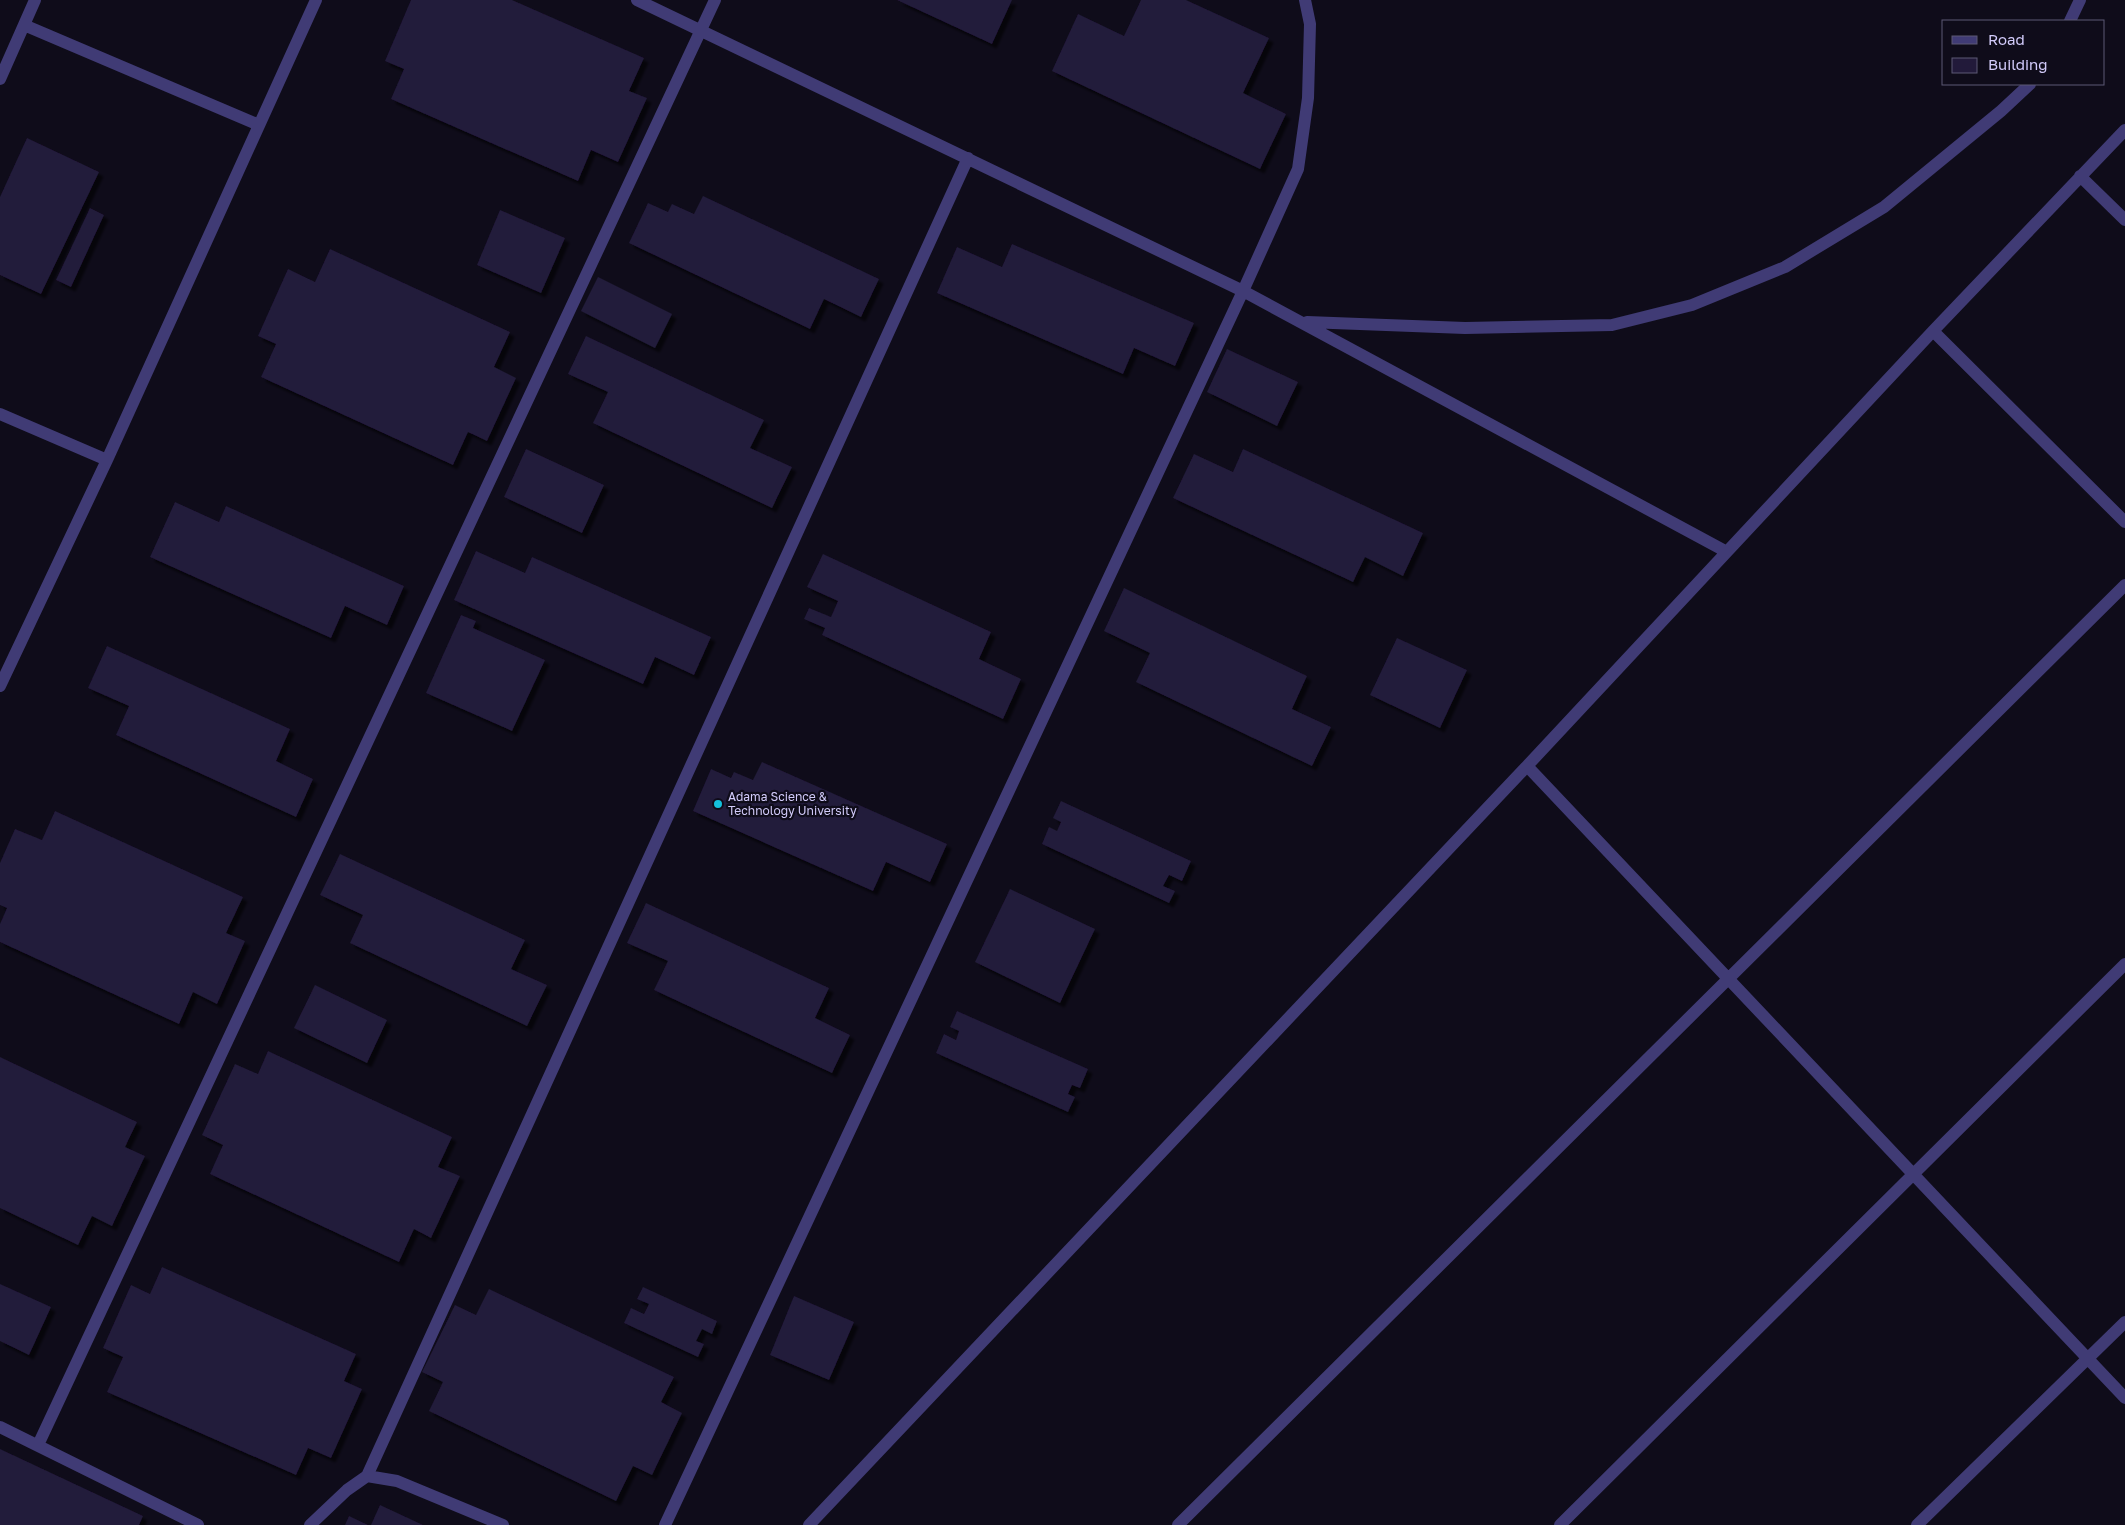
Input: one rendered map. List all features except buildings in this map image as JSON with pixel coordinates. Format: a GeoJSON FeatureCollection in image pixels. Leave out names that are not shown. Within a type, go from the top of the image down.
{"type":"FeatureCollection","features":[{"type":"Feature","properties":{"kind":"street"},"geometry":{"type":"LineString","coordinates":[[0,79],[35,0]]}},
{"type":"Feature","properties":{"kind":"street"},"geometry":{"type":"LineString","coordinates":[[0,686],[107,460],[316,0]]}},
{"type":"Feature","properties":{"kind":"street"},"geometry":{"type":"LineString","coordinates":[[637,0],[1243,290],[1727,552]]}},
{"type":"Feature","properties":{"kind":"street"},"geometry":{"type":"LineString","coordinates":[[38,1445],[715,0]]}},
{"type":"Feature","properties":{"kind":"street"},"geometry":{"type":"LineString","coordinates":[[665,1525],[1298,169],[1308,98],[1310,24],[1306,0]]}},
{"type":"Feature","properties":{"kind":"street"},"geometry":{"type":"LineString","coordinates":[[2070,20],[2080,0]]}},
{"type":"Feature","properties":{"kind":"street"},"geometry":{"type":"LineString","coordinates":[[24,25],[260,125]]}},
{"type":"Feature","properties":{"kind":"street"},"geometry":{"type":"LineString","coordinates":[[1303,322],[1465,328],[1612,325],[1692,305],[1784,267],[1884,208],[2001,111],[2029,85]]}},
{"type":"Feature","properties":{"kind":"street"},"geometry":{"type":"LineString","coordinates":[[809,1525],[1527,766],[1933,331],[2125,130]]}},
{"type":"Feature","properties":{"kind":"street"},"geometry":{"type":"LineString","coordinates":[[310,1525],[347,1490],[367,1476],[968,158]]}},
{"type":"Feature","properties":{"kind":"street"},"geometry":{"type":"LineString","coordinates":[[2080,176],[2125,220]]}},
{"type":"Feature","properties":{"kind":"street"},"geometry":{"type":"LineString","coordinates":[[1933,331],[2125,522]]}},
{"type":"Feature","properties":{"kind":"street"},"geometry":{"type":"LineString","coordinates":[[0,414],[107,460]]}},
{"type":"Feature","properties":{"kind":"street"},"geometry":{"type":"LineString","coordinates":[[1178,1525],[2125,585]]}},
{"type":"Feature","properties":{"kind":"street"},"geometry":{"type":"LineString","coordinates":[[1527,766],[2125,1398]]}},
{"type":"Feature","properties":{"kind":"street"},"geometry":{"type":"LineString","coordinates":[[1560,1525],[2125,964]]}},
{"type":"Feature","properties":{"kind":"street"},"geometry":{"type":"LineString","coordinates":[[1917,1525],[2125,1322]]}},
{"type":"Feature","properties":{"kind":"street"},"geometry":{"type":"LineString","coordinates":[[0,1427],[198,1525]]}},
{"type":"Feature","properties":{"kind":"street"},"geometry":{"type":"LineString","coordinates":[[367,1476],[397,1481],[503,1525]]}},
{"type":"Feature","properties":{"kind":"place","name":"Adama Science & Technology University"},"geometry":{"type":"Point","coordinates":[718,804]}}]}
